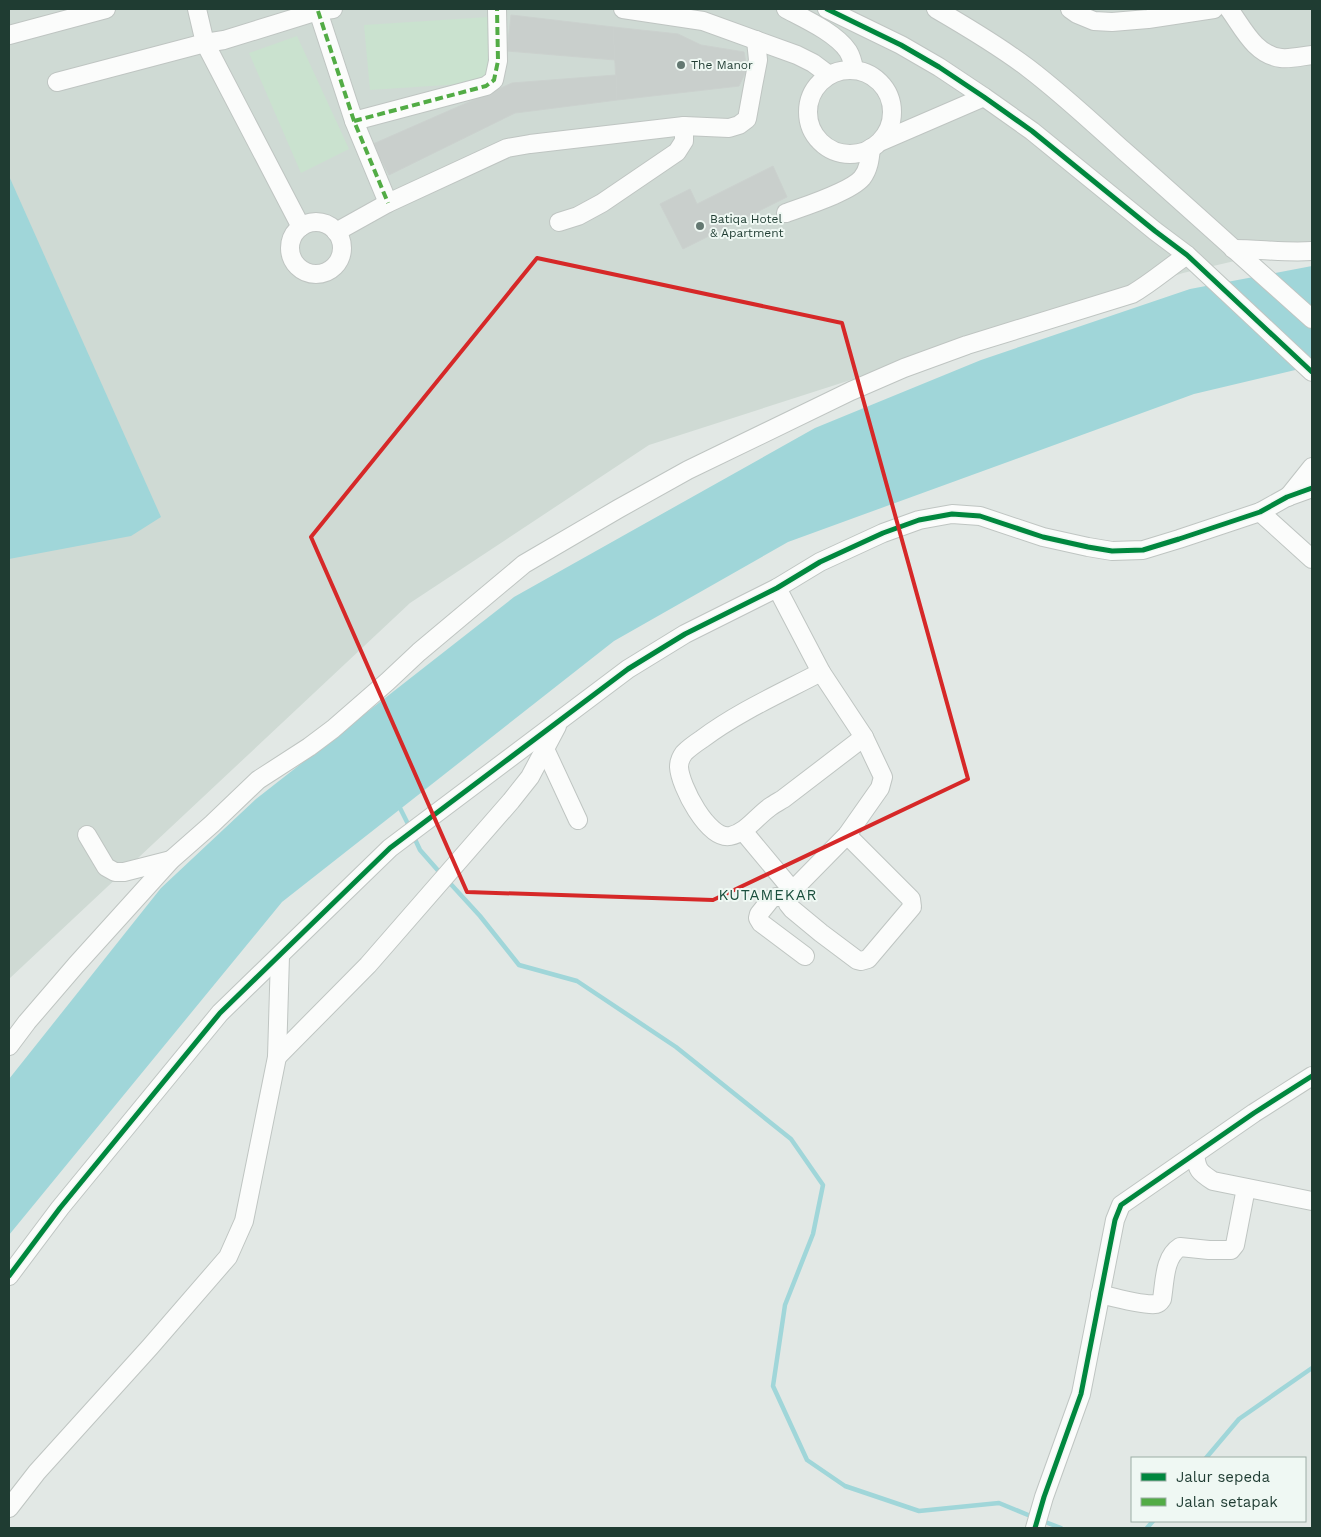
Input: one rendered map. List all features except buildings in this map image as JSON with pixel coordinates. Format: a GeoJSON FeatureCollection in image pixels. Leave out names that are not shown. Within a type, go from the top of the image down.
{"type":"FeatureCollection","features":[{"type":"Feature","properties":{"kind":"street"},"geometry":{"type":"LineString","coordinates":[[9,35],[106,9]]}},
{"type":"Feature","properties":{"kind":"street"},"geometry":{"type":"LineString","coordinates":[[197,9],[205,43],[301,227]]}},
{"type":"Feature","properties":{"kind":"street"},"geometry":{"type":"LineString","coordinates":[[354,121],[486,86],[494,80],[498,61],[498,9]]}},
{"type":"Feature","properties":{"kind":"street"},"geometry":{"type":"LineString","coordinates":[[622,9],[703,21],[797,55],[829,75]]}},
{"type":"Feature","properties":{"kind":"street"},"geometry":{"type":"LineString","coordinates":[[786,9],[839,40],[848,52],[854,70]]}},
{"type":"Feature","properties":{"kind":"street"},"geometry":{"type":"LineString","coordinates":[[827,9],[901,45],[939,67],[984,96],[1032,131],[1187,255],[1312,372]]}},
{"type":"Feature","properties":{"kind":"street"},"geometry":{"type":"LineString","coordinates":[[936,9],[971,29],[1029,69],[1182,201],[1312,319]]}},
{"type":"Feature","properties":{"kind":"street"},"geometry":{"type":"LineString","coordinates":[[1070,9],[1094,21],[1117,15],[1148,19],[1214,9]]}},
{"type":"Feature","properties":{"kind":"street"},"geometry":{"type":"LineString","coordinates":[[1229,9],[1254,44],[1268,55],[1282,58],[1312,55]]}},
{"type":"Feature","properties":{"kind":"street"},"geometry":{"type":"LineString","coordinates":[[57,82],[205,43],[224,40],[325,10],[354,121],[388,203]]}},
{"type":"Feature","properties":{"kind":"street"},"geometry":{"type":"LineString","coordinates":[[336,232],[388,203],[507,148],[684,126],[729,128],[740,125],[747,119],[758,60],[756,40]]}},
{"type":"Feature","properties":{"kind":"street"},"geometry":{"type":"LineString","coordinates":[[786,214],[854,186],[864,176],[876,145],[888,130],[891,114],[889,96],[878,80],[867,73],[854,70],[841,70],[829,75],[818,84],[810,97],[808,111],[810,126],[817,139],[828,148],[842,153],[857,153],[876,145],[984,96]]}},
{"type":"Feature","properties":{"kind":"street"},"geometry":{"type":"LineString","coordinates":[[559,222],[578,216],[602,204],[677,152],[684,141],[684,126]]}},
{"type":"Feature","properties":{"kind":"street"},"geometry":{"type":"LineString","coordinates":[[313,222],[320,222],[332,227],[336,232],[342,245],[339,259],[330,270],[316,274],[309,273],[297,266],[290,253],[292,238],[301,227],[313,222]]}},
{"type":"Feature","properties":{"kind":"street"},"geometry":{"type":"LineString","coordinates":[[1233,249],[1291,252],[1312,251]]}},
{"type":"Feature","properties":{"kind":"street"},"geometry":{"type":"LineString","coordinates":[[9,1046],[76,965],[171,860],[258,780],[333,729],[524,564],[688,470],[851,391],[942,354],[1132,294],[1187,255]]}},
{"type":"Feature","properties":{"kind":"street"},"geometry":{"type":"LineString","coordinates":[[1287,497],[1312,467]]}},
{"type":"Feature","properties":{"kind":"street"},"geometry":{"type":"LineString","coordinates":[[9,1276],[60,1208],[220,1013],[390,848],[628,669],[685,634],[777,588],[820,562],[883,533],[919,520],[952,514],[980,516],[1043,537],[1088,548],[1112,551],[1143,550],[1260,512],[1287,497],[1312,488]]}},
{"type":"Feature","properties":{"kind":"street"},"geometry":{"type":"LineString","coordinates":[[1260,512],[1312,559]]}},
{"type":"Feature","properties":{"kind":"street"},"geometry":{"type":"LineString","coordinates":[[777,588],[821,672],[864,737],[882,776],[880,788],[847,835],[790,894],[788,904],[821,933],[861,961],[868,959],[912,907],[912,899],[847,835]]}},
{"type":"Feature","properties":{"kind":"street"},"geometry":{"type":"LineString","coordinates":[[821,672],[719,726],[685,752],[680,758],[679,767],[684,787],[695,806],[710,828],[720,834],[729,836],[743,831],[769,807],[783,799],[864,737]]}},
{"type":"Feature","properties":{"kind":"street"},"geometry":{"type":"LineString","coordinates":[[277,1057],[368,964],[510,801],[530,777],[561,720]]}},
{"type":"Feature","properties":{"kind":"street"},"geometry":{"type":"LineString","coordinates":[[544,749],[578,820]]}},
{"type":"Feature","properties":{"kind":"street"},"geometry":{"type":"LineString","coordinates":[[743,831],[790,894]]}},
{"type":"Feature","properties":{"kind":"street"},"geometry":{"type":"LineString","coordinates":[[87,835],[106,866],[115,872],[171,860]]}},
{"type":"Feature","properties":{"kind":"street"},"geometry":{"type":"LineString","coordinates":[[790,894],[771,899],[758,914],[758,918],[761,923],[805,956]]}},
{"type":"Feature","properties":{"kind":"street"},"geometry":{"type":"LineString","coordinates":[[9,1508],[37,1472],[228,1257],[244,1221],[277,1057],[280,956]]}},
{"type":"Feature","properties":{"kind":"street"},"geometry":{"type":"LineString","coordinates":[[1035,1528],[1044,1497],[1081,1394],[1115,1220],[1122,1205],[1254,1113],[1312,1076]]}},
{"type":"Feature","properties":{"kind":"street"},"geometry":{"type":"LineString","coordinates":[[1195,1154],[1197,1168],[1213,1181],[1312,1201]]}},
{"type":"Feature","properties":{"kind":"street"},"geometry":{"type":"LineString","coordinates":[[1100,1294],[1155,1304],[1159,1303],[1162,1299],[1169,1257],[1175,1250],[1180,1247],[1223,1251],[1231,1250],[1236,1244],[1246,1188]]}},
{"type":"Feature","properties":{"kind":"highlighted area"},"geometry":{"type":"Polygon","coordinates":[[[537,258],[842,323],[968,779],[713,900],[467,892],[311,537],[537,258]]]}},
{"type":"Feature","properties":{"kind":"shaded area"},"geometry":{"type":"Polygon","coordinates":[[[9,9],[1312,9],[1312,243],[1183,273],[649,445],[410,603],[9,979],[9,9]]]}},
{"type":"Feature","properties":{"kind":"green space"},"geometry":{"type":"Polygon","coordinates":[[[488,17],[488,75],[462,84],[370,90],[364,25],[488,17]]]}},
{"type":"Feature","properties":{"kind":"green space"},"geometry":{"type":"Polygon","coordinates":[[[297,36],[349,149],[301,173],[249,53],[297,36]]]}},
{"type":"Feature","properties":{"kind":"water"},"geometry":{"type":"Polygon","coordinates":[[[9,176],[161,517],[131,536],[9,559],[9,176]]]}},
{"type":"Feature","properties":{"kind":"water"},"geometry":{"type":"Polygon","coordinates":[[[1312,266],[1312,366],[1194,394],[788,542],[614,641],[282,902],[9,1235],[9,1079],[161,888],[256,799],[514,597],[815,428],[981,360],[1190,289],[1312,266]]]}},
{"type":"Feature","properties":{"kind":"waterway"},"geometry":{"type":"LineString","coordinates":[[399,806],[410,828]]}},
{"type":"Feature","properties":{"kind":"waterway"},"geometry":{"type":"LineString","coordinates":[[413,835],[420,850],[442,875]]}},
{"type":"Feature","properties":{"kind":"waterway"},"geometry":{"type":"LineString","coordinates":[[448,881],[480,916],[519,965],[577,981],[676,1047],[791,1139],[823,1185],[813,1234],[785,1305],[773,1386],[807,1460],[845,1486],[919,1511],[999,1503],[1033,1517]]}},
{"type":"Feature","properties":{"kind":"waterway"},"geometry":{"type":"LineString","coordinates":[[1207,1457],[1239,1419],[1312,1368]]}},
{"type":"Feature","properties":{"kind":"waterway"},"geometry":{"type":"LineString","coordinates":[[1040,1520],[1061,1528]]}},
{"type":"Feature","properties":{"kind":"waterway"},"geometry":{"type":"LineString","coordinates":[[1147,1528],[1152,1522]]}},
{"type":"Feature","properties":{"kind":"marked path"},"geometry":{"type":"LineString","coordinates":[[354,121],[486,86],[494,80],[498,61],[497,9]]}},
{"type":"Feature","properties":{"kind":"marked path"},"geometry":{"type":"LineString","coordinates":[[318,11],[354,121],[388,203]]}},
{"type":"Feature","properties":{"kind":"cycle path"},"geometry":{"type":"LineString","coordinates":[[827,9],[901,45],[939,67],[1032,131],[1187,255],[1312,372]]}},
{"type":"Feature","properties":{"kind":"cycle path"},"geometry":{"type":"LineString","coordinates":[[9,1276],[60,1208],[220,1013],[390,848],[628,669],[685,634],[777,588],[820,562],[883,533],[919,520],[952,514],[980,516],[1043,537],[1088,547],[1112,551],[1143,550],[1260,512],[1287,497],[1312,488]]}},
{"type":"Feature","properties":{"kind":"cycle path"},"geometry":{"type":"LineString","coordinates":[[1035,1528],[1044,1497],[1081,1394],[1115,1220],[1121,1205],[1254,1113],[1312,1076]]}},
{"type":"Feature","properties":{"kind":"place","name":"The Manor"},"geometry":{"type":"Point","coordinates":[681,65]}},
{"type":"Feature","properties":{"kind":"place","name":"Batiqa Hotel & Apartment"},"geometry":{"type":"Point","coordinates":[700,226]}},
{"type":"Feature","properties":{"kind":"district","name":"KUTAMEKAR"},"geometry":{"type":"Point","coordinates":[768,895]}}]}
